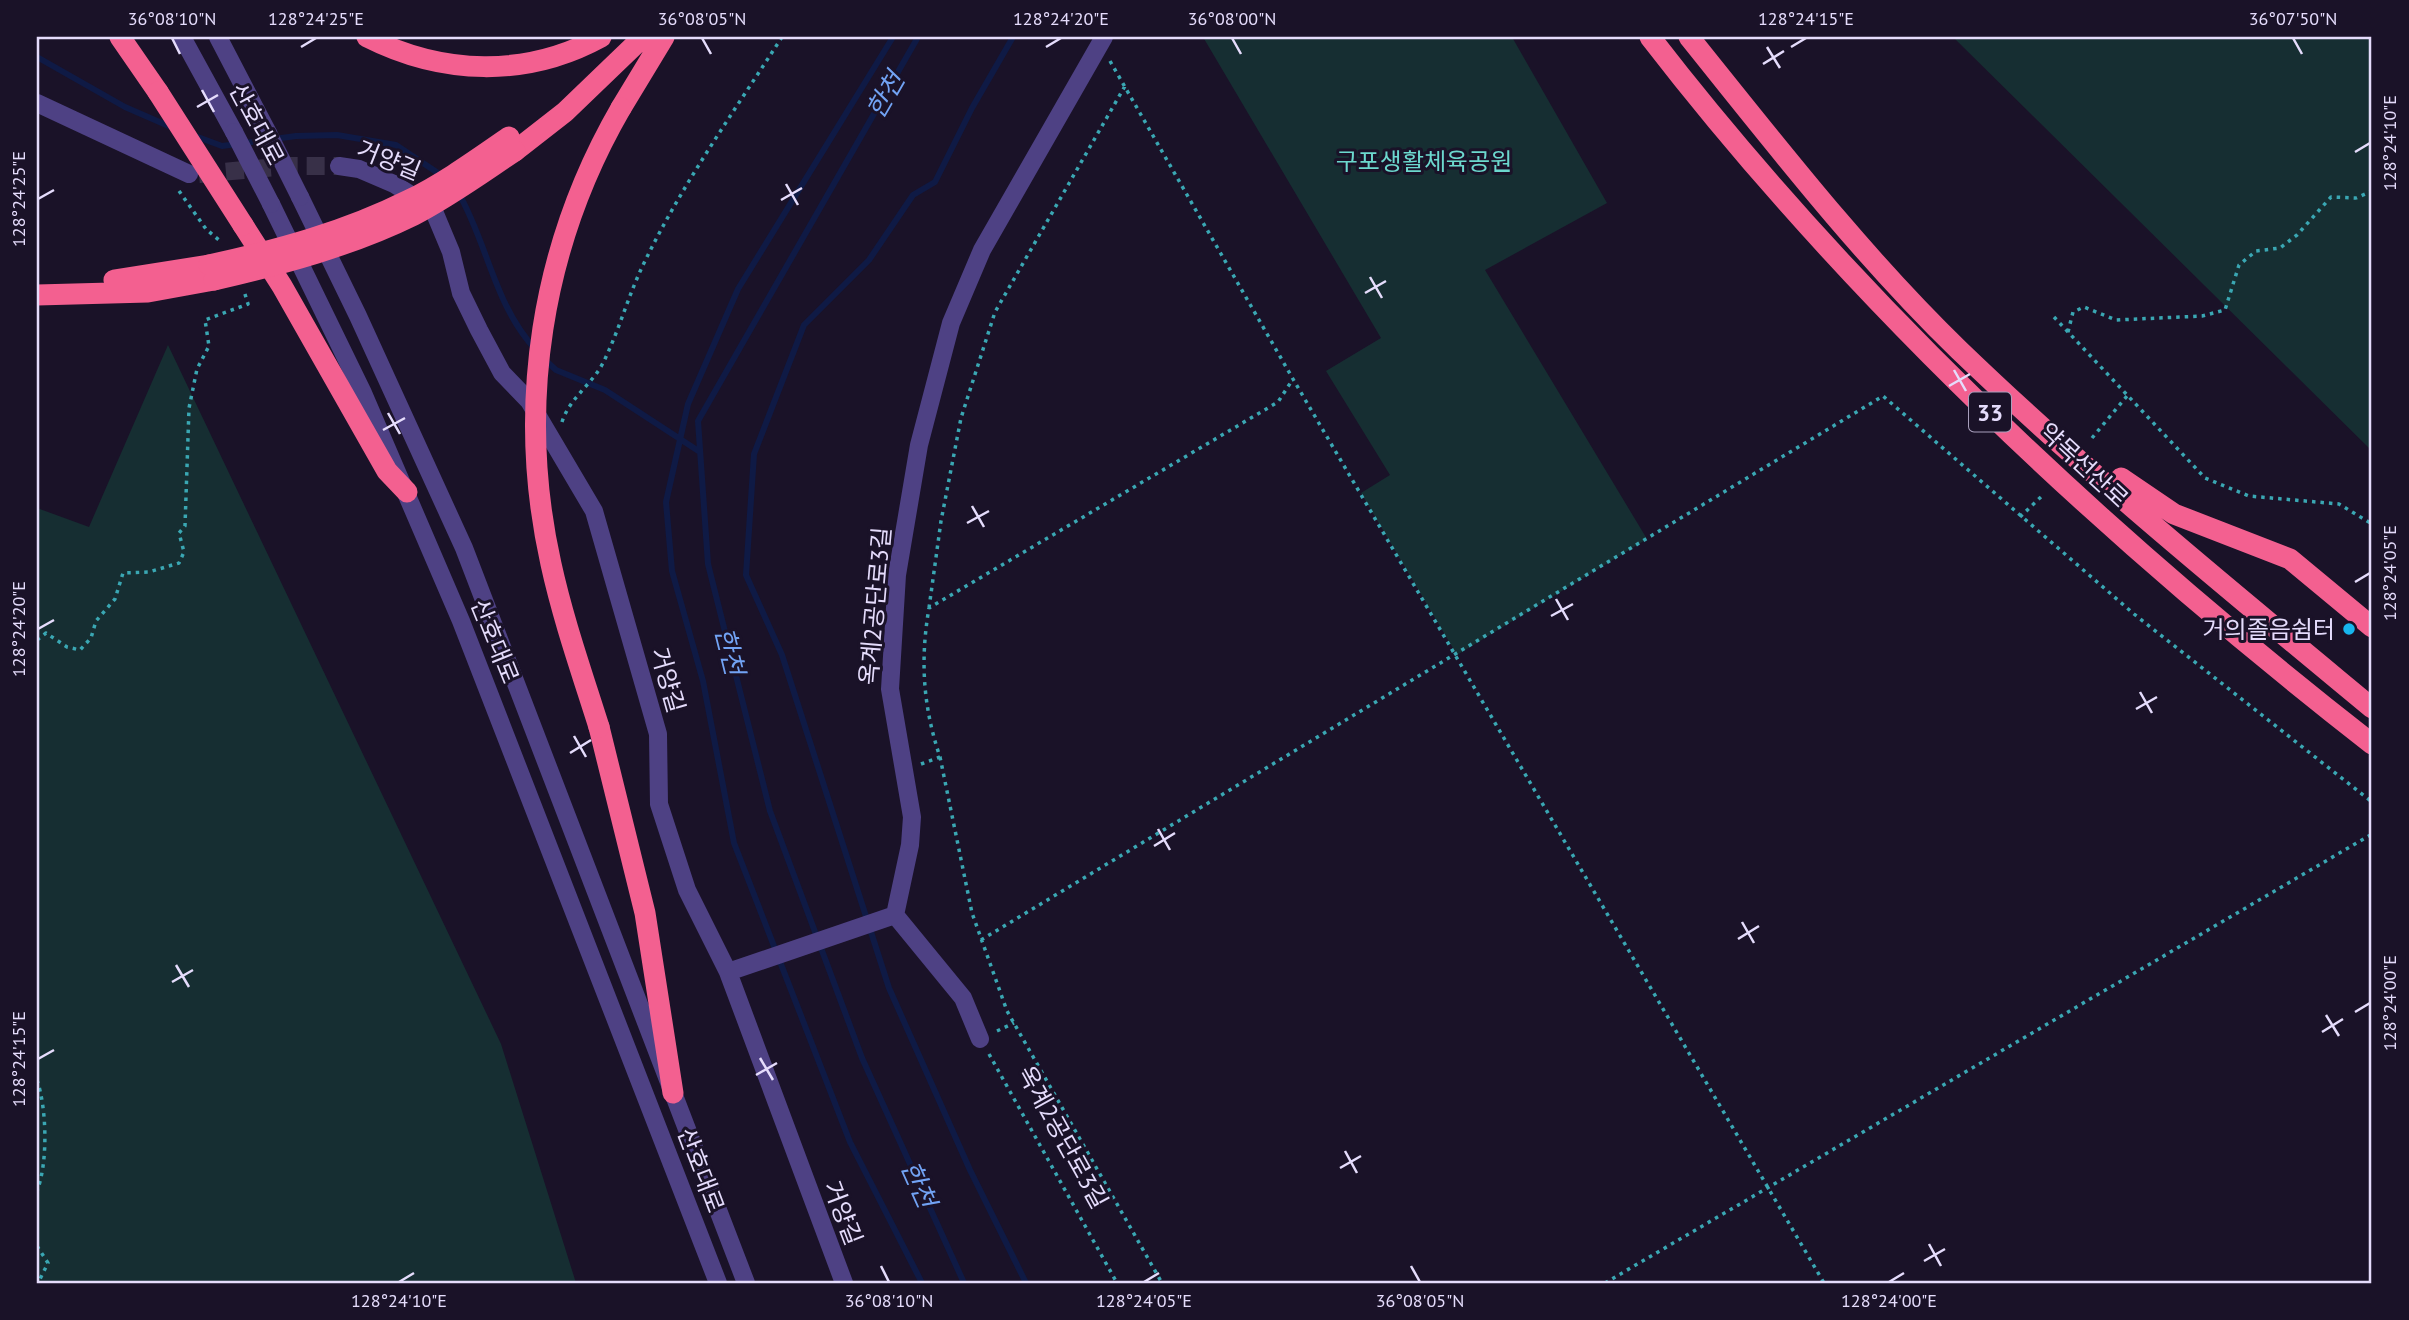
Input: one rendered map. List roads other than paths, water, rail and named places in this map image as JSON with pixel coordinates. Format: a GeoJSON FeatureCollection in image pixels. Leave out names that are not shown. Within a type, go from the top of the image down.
{"type":"FeatureCollection","features":[{"type":"Feature","properties":{"kind":"highway"},"geometry":{"type":"LineString","coordinates":[[120,37],[282,286],[387,471],[407,492]]}},
{"type":"Feature","properties":{"kind":"highway"},"geometry":{"type":"LineString","coordinates":[[367,37],[433,62],[485,68],[552,58],[601,37]]}},
{"type":"Feature","properties":{"kind":"highway"},"geometry":{"type":"LineString","coordinates":[[512,144],[624,37]]}},
{"type":"Feature","properties":{"kind":"highway"},"geometry":{"type":"LineString","coordinates":[[37,281],[143,278],[290,263],[415,215],[512,144],[565,112],[643,37]]}},
{"type":"Feature","properties":{"kind":"highway"},"geometry":{"type":"LineString","coordinates":[[664,37],[621,107],[587,171],[565,228],[543,315],[537,370],[537,445],[550,562],[599,727],[645,913],[673,1093]]}},
{"type":"Feature","properties":{"kind":"highway","name":"약목선산로"},"geometry":{"type":"LineString","coordinates":[[1650,37],[1795,211],[1938,364],[2080,498],[2259,655],[2372,744]]}},
{"type":"Feature","properties":{"kind":"highway","name":"약목선산로"},"geometry":{"type":"LineString","coordinates":[[1689,37],[1818,197],[1958,349],[2159,529],[2372,708]]}},
{"type":"Feature","properties":{"kind":"highway"},"geometry":{"type":"LineString","coordinates":[[37,295],[148,292],[212,272]]}},
{"type":"Feature","properties":{"kind":"highway"},"geometry":{"type":"LineString","coordinates":[[1894,279],[2137,492],[2202,526],[2290,559],[2372,627]]}},
{"type":"Feature","properties":{"kind":"street","name":"산호대로"},"geometry":{"type":"LineString","coordinates":[[182,37],[271,204],[407,492],[509,743],[718,1283]]}},
{"type":"Feature","properties":{"kind":"street","name":"산호대로"},"geometry":{"type":"LineString","coordinates":[[218,37],[369,340],[464,548],[746,1283]]}},
{"type":"Feature","properties":{"kind":"street","name":"옥계2공단로3길"},"geometry":{"type":"LineString","coordinates":[[889,918],[911,835],[912,817],[890,689],[897,575],[919,445],[951,323],[982,250],[1103,40]]}},
{"type":"Feature","properties":{"kind":"street"},"geometry":{"type":"LineString","coordinates":[[37,103],[189,174]]}},
{"type":"Feature","properties":{"kind":"street","name":"거양길"},"geometry":{"type":"LineString","coordinates":[[339,166],[359,169],[394,184],[433,209],[451,252],[461,293],[479,330],[502,373],[529,401],[594,511],[657,734],[659,804],[687,890],[728,972],[815,1212],[844,1283]]}},
{"type":"Feature","properties":{"kind":"street"},"geometry":{"type":"LineString","coordinates":[[728,972],[889,918],[963,998],[980,1040]]}},
{"type":"Feature","properties":{"kind":"street"},"geometry":{"type":"LineString","coordinates":[[815,1212],[837,1283]]}},
{"type":"Feature","properties":{"kind":"waterway"},"geometry":{"type":"LineString","coordinates":[[893,37],[738,289],[688,404],[666,502],[672,571],[703,681],[734,843],[850,1142],[922,1283]]}},
{"type":"Feature","properties":{"kind":"waterway","name":"한천"},"geometry":{"type":"LineString","coordinates":[[918,37],[698,421],[708,564],[770,811],[862,1058],[964,1283]]}},
{"type":"Feature","properties":{"kind":"waterway"},"geometry":{"type":"LineString","coordinates":[[1013,37],[972,108],[935,182],[913,195],[869,260],[804,325],[754,454],[746,575],[782,655],[889,988],[970,1170],[1026,1283]]}},
{"type":"Feature","properties":{"kind":"waterway"},"geometry":{"type":"LineString","coordinates":[[37,57],[125,107],[171,127]]}},
{"type":"Feature","properties":{"kind":"waterway"},"geometry":{"type":"LineString","coordinates":[[195,136],[222,146],[296,136],[337,135],[396,145],[444,177]]}},
{"type":"Feature","properties":{"kind":"waterway"},"geometry":{"type":"LineString","coordinates":[[458,192],[510,314],[536,350]]}},
{"type":"Feature","properties":{"kind":"waterway"},"geometry":{"type":"LineString","coordinates":[[543,358],[556,370],[605,390],[700,452]]}},
{"type":"Feature","properties":{"kind":"tunnel"},"geometry":{"type":"LineString","coordinates":[[199,174],[289,166],[339,166]]}},
{"type":"Feature","properties":{"kind":"place","name":"거의졸음쉼터"},"geometry":{"type":"Point","coordinates":[2349,629]}},
{"type":"Feature","properties":{"kind":"park label","name":"구포생활체육공원"},"geometry":{"type":"Point","coordinates":[1424,161]}}]}
